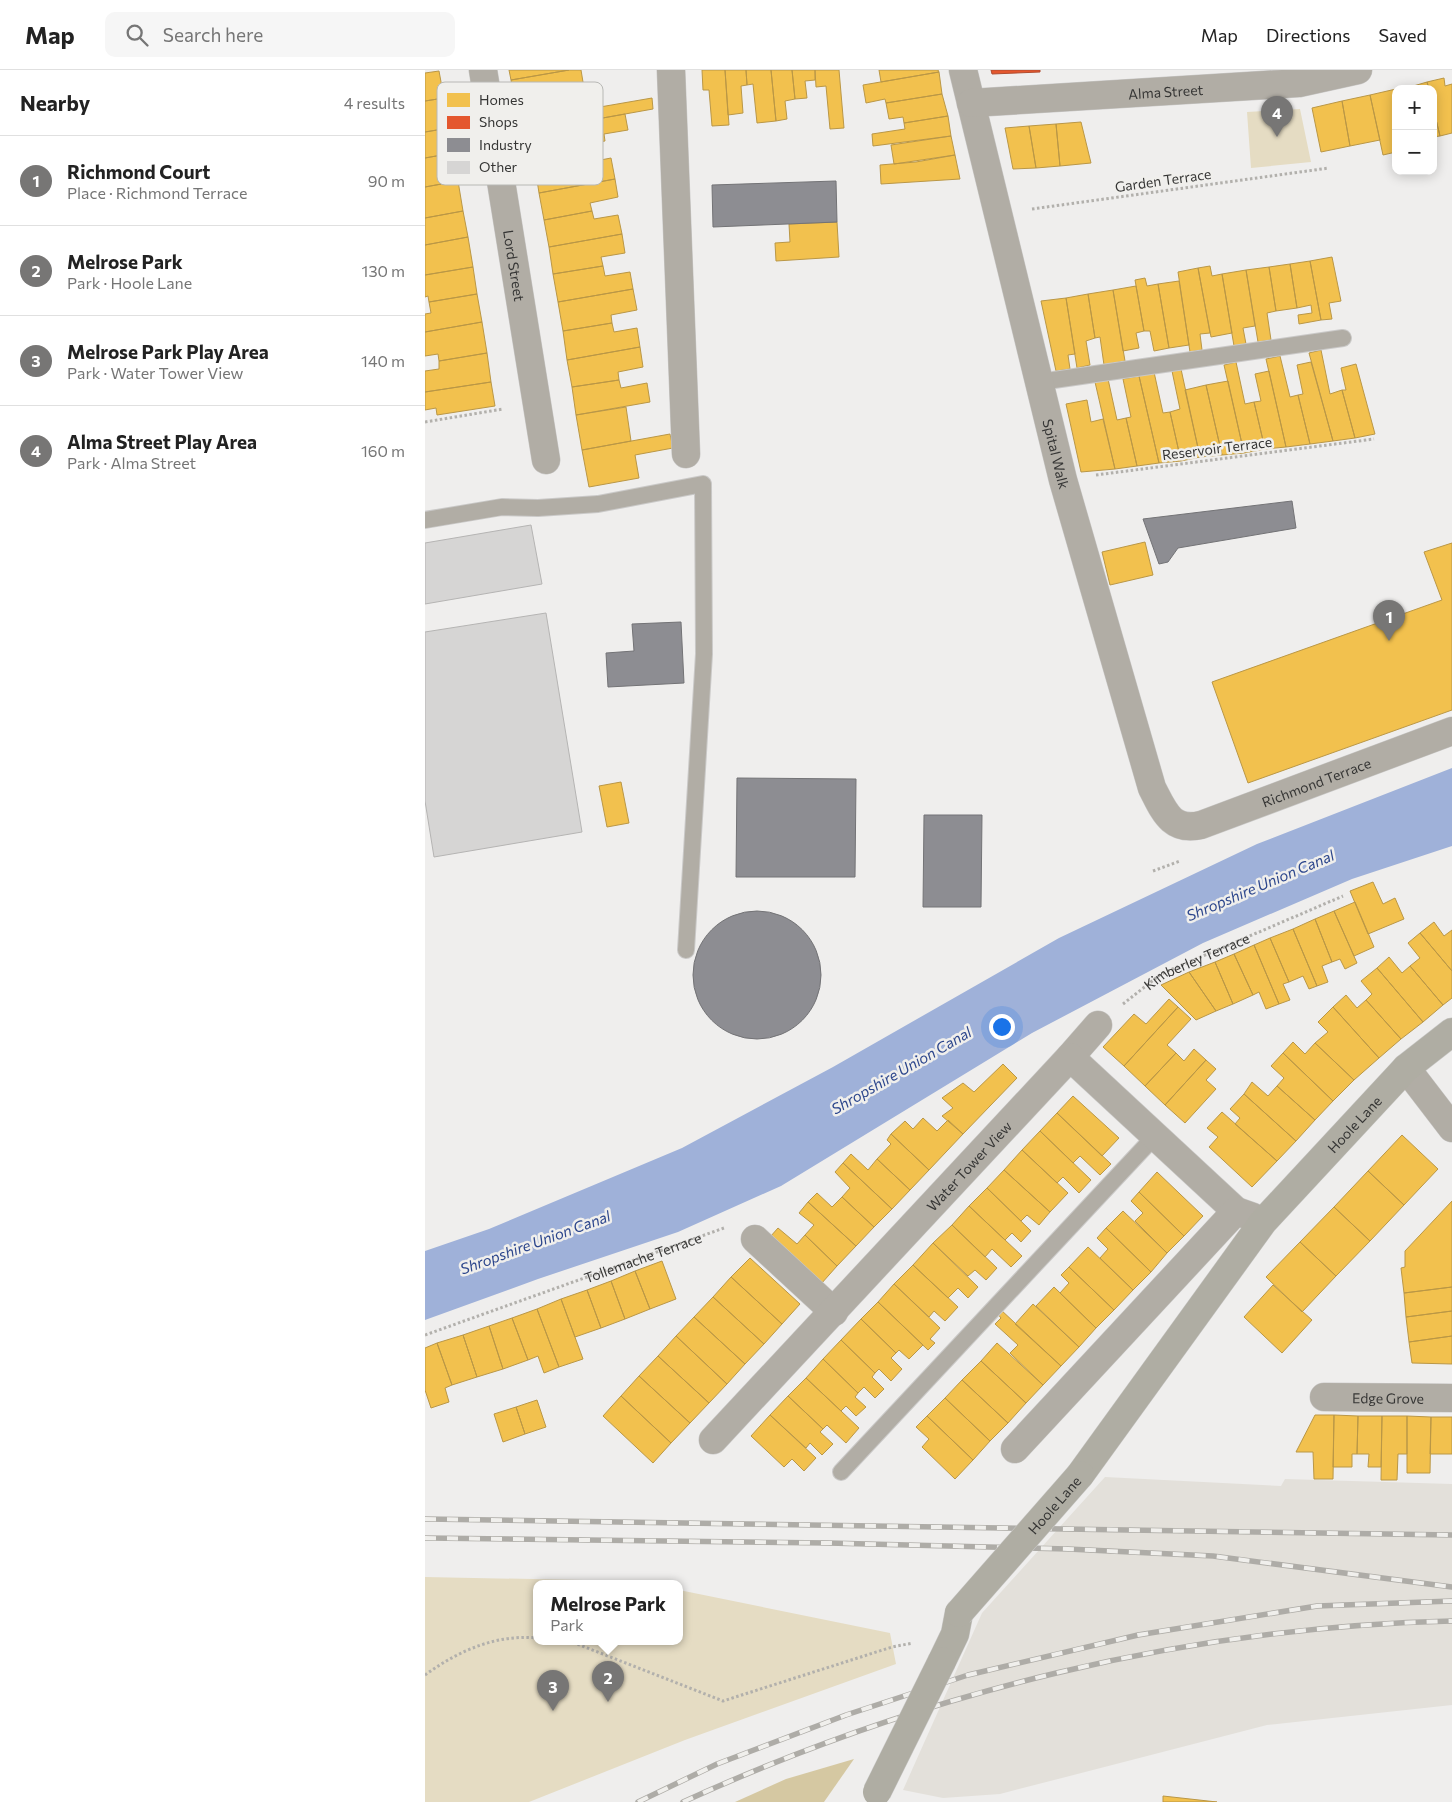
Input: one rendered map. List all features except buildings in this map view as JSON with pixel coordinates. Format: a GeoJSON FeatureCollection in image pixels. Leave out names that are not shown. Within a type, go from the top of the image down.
{"type":"FeatureCollection","features":[{"type":"Feature","properties":{"kind":"street"},"geometry":{"type":"LineString","coordinates":[[671,70],[686,454]]}},
{"type":"Feature","properties":{"kind":"street","name":"Spital Walk"},"geometry":{"type":"LineString","coordinates":[[963,70],[1063,480],[1152,788],[1166,815],[1179,825]]}},
{"type":"Feature","properties":{"kind":"street","name":"Alma Street"},"geometry":{"type":"LineString","coordinates":[[971,104],[1299,83],[1358,70]]}},
{"type":"Feature","properties":{"kind":"street","name":"Lord Street"},"geometry":{"type":"LineString","coordinates":[[502,185],[546,460]]}},
{"type":"Feature","properties":{"kind":"street","name":"Richmond Terrace"},"geometry":{"type":"LineString","coordinates":[[1179,825],[1190,828],[1229,816],[1452,731]]}},
{"type":"Feature","properties":{"kind":"street"},"geometry":{"type":"LineString","coordinates":[[1098,1025],[1070,1056],[1236,1211],[1263,1222]]}},
{"type":"Feature","properties":{"kind":"street","name":"Hoole Lane"},"geometry":{"type":"LineString","coordinates":[[874,1797],[942,1662],[957,1623],[1080,1475],[1263,1222],[1406,1068],[1452,1032]]}},
{"type":"Feature","properties":{"kind":"street","name":"Water Tower View"},"geometry":{"type":"LineString","coordinates":[[713,1440],[1070,1056]]}},
{"type":"Feature","properties":{"kind":"street"},"geometry":{"type":"LineString","coordinates":[[1406,1068],[1452,1128]]}},
{"type":"Feature","properties":{"kind":"street"},"geometry":{"type":"LineString","coordinates":[[1015,1449],[1236,1211]]}},
{"type":"Feature","properties":{"kind":"street"},"geometry":{"type":"LineString","coordinates":[[755,1239],[834,1312]]}},
{"type":"Feature","properties":{"kind":"street","name":"Edge Grove"},"geometry":{"type":"LineString","coordinates":[[1324,1397],[1452,1398]]}},
{"type":"Feature","properties":{"kind":"lane"},"geometry":{"type":"LineString","coordinates":[[1039,382],[1343,338]]}},
{"type":"Feature","properties":{"kind":"lane"},"geometry":{"type":"LineString","coordinates":[[425,520],[502,507],[538,508],[598,504],[703,484],[704,654],[686,950]]}},
{"type":"Feature","properties":{"kind":"lane"},"geometry":{"type":"LineString","coordinates":[[841,1472],[1155,1136]]}},
{"type":"Feature","properties":{"kind":"path","name":"Garden Terrace"},"geometry":{"type":"LineString","coordinates":[[999,213],[1329,168]]}},
{"type":"Feature","properties":{"kind":"path"},"geometry":{"type":"LineString","coordinates":[[425,422],[537,404]]}},
{"type":"Feature","properties":{"kind":"path","name":"Reservoir Terrace"},"geometry":{"type":"LineString","coordinates":[[1063,480],[1374,439]]}},
{"type":"Feature","properties":{"kind":"path","name":"Kimberley Terrace"},"geometry":{"type":"LineString","coordinates":[[1098,1025],[1161,974],[1343,896]]}},
{"type":"Feature","properties":{"kind":"path","name":"Tollemache Terrace"},"geometry":{"type":"LineString","coordinates":[[425,1335],[735,1224],[743,1227],[755,1239]]}},
{"type":"Feature","properties":{"kind":"path"},"geometry":{"type":"LineString","coordinates":[[580,1645],[723,1702],[892,1647],[957,1623]]}},
{"type":"Feature","properties":{"kind":"path"},"geometry":{"type":"LineString","coordinates":[[425,1675],[443,1662],[475,1646],[517,1636],[533,1638]]}},
{"type":"Feature","properties":{"kind":"shaded area"},"geometry":{"type":"Polygon","coordinates":[[[1300,109],[1311,162],[1251,168],[1247,112],[1300,109]]]}},
{"type":"Feature","properties":{"kind":"shaded area"},"geometry":{"type":"Polygon","coordinates":[[[1105,1477],[1281,1486],[1285,1479],[1452,1484],[1452,1705],[1267,1725],[1000,1794],[943,1798],[903,1790],[982,1613],[1105,1477]]]}},
{"type":"Feature","properties":{"kind":"shaded area"},"geometry":{"type":"Polygon","coordinates":[[[425,1577],[582,1580],[533,1580],[533,1645],[683,1645],[683,1591],[890,1633],[896,1664],[685,1740],[529,1802],[425,1802],[425,1577]]]}},
{"type":"Feature","properties":{"kind":"shaded area"},"geometry":{"type":"Polygon","coordinates":[[[854,1759],[824,1802],[735,1802],[786,1779],[854,1759]]]}},
{"type":"Feature","properties":{"kind":"water","name":"Shropshire Union Canal"},"geometry":{"type":"Polygon","coordinates":[[[1452,768],[1452,846],[1352,879],[1203,943],[1032,1033],[781,1186],[678,1232],[538,1279],[425,1320],[425,1251],[489,1229],[682,1148],[833,1067],[1059,938],[1257,844],[1452,768]]]}},
{"type":"Feature","properties":{"kind":"railway"},"geometry":{"type":"LineString","coordinates":[[425,1519],[1452,1535]]}},
{"type":"Feature","properties":{"kind":"railway"},"geometry":{"type":"LineString","coordinates":[[425,1538],[828,1543],[1068,1549],[1213,1556],[1452,1587]]}},
{"type":"Feature","properties":{"kind":"railway"},"geometry":{"type":"LineString","coordinates":[[638,1802],[717,1764],[846,1715],[968,1675],[1138,1635],[1317,1606],[1452,1601]]}},
{"type":"Feature","properties":{"kind":"railway"},"geometry":{"type":"LineString","coordinates":[[683,1802],[774,1763],[867,1728],[962,1698],[1059,1672],[1156,1652],[1254,1636],[1353,1626],[1452,1621]]}},
{"type":"Feature","properties":{"kind":"place","name":"Alma Street Play Area"},"geometry":{"type":"Point","coordinates":[1277,137]}},
{"type":"Feature","properties":{"kind":"place","name":"Richmond Court"},"geometry":{"type":"Point","coordinates":[1389,641]}},
{"type":"Feature","properties":{"kind":"place","name":"Melrose Park"},"geometry":{"type":"Point","coordinates":[608,1702]}},
{"type":"Feature","properties":{"kind":"place","name":"Melrose Park Play Area"},"geometry":{"type":"Point","coordinates":[553,1711]}}]}
